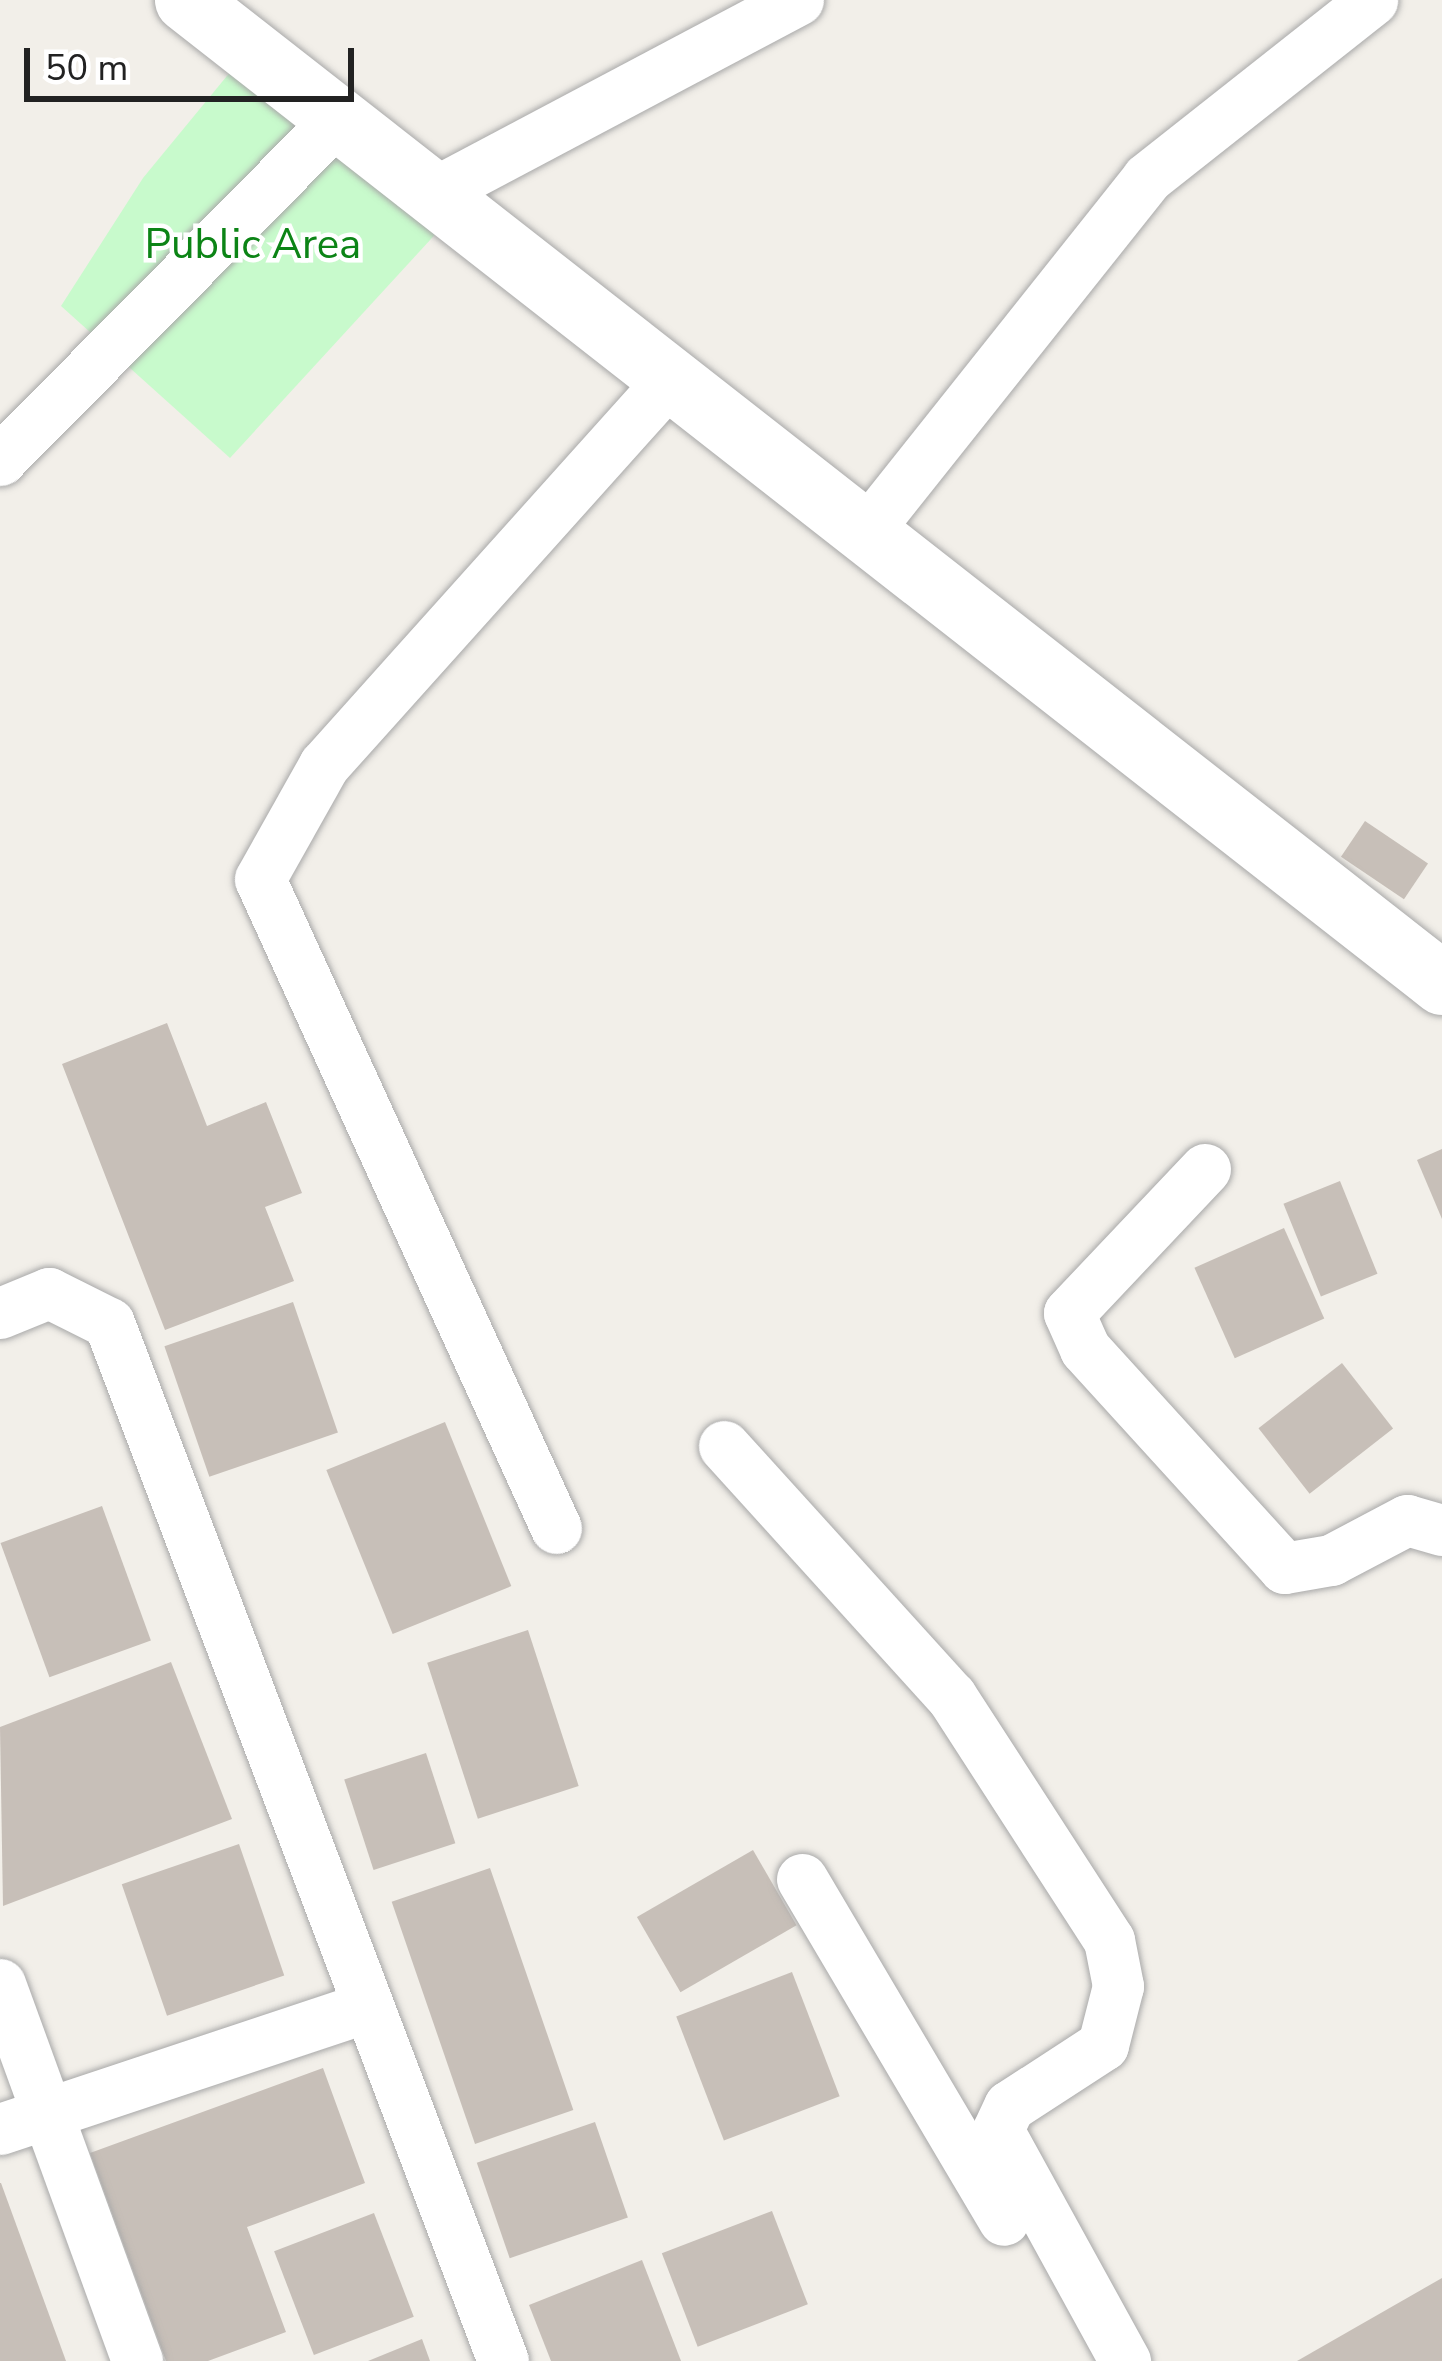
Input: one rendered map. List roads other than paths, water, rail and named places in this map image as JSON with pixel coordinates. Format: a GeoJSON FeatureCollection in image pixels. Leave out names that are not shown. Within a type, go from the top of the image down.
{"type":"FeatureCollection","features":[{"type":"Feature","properties":{"kind":"street"},"geometry":{"type":"LineString","coordinates":[[186,0],[869,528],[1442,983]]}},
{"type":"Feature","properties":{"kind":"street"},"geometry":{"type":"LineString","coordinates":[[433,194],[795,0]]}},
{"type":"Feature","properties":{"kind":"street"},"geometry":{"type":"LineString","coordinates":[[869,528],[1147,178],[1372,0]]}},
{"type":"Feature","properties":{"kind":"street"},"geometry":{"type":"LineString","coordinates":[[0,460],[338,118]]}},
{"type":"Feature","properties":{"kind":"street"},"geometry":{"type":"LineString","coordinates":[[556,1528],[260,879],[324,765],[672,377]]}},
{"type":"Feature","properties":{"kind":"street"},"geometry":{"type":"LineString","coordinates":[[1204,1169],[1069,1313],[1085,1349],[1284,1568],[1331,1560],[1407,1520],[1442,1530]]}},
{"type":"Feature","properties":{"kind":"street"},"geometry":{"type":"LineString","coordinates":[[0,1313],[49,1293],[109,1324],[316,1848],[362,2008],[503,2361]]}},
{"type":"Feature","properties":{"kind":"street"},"geometry":{"type":"LineString","coordinates":[[724,1446],[951,1696],[1109,1940],[1118,1986],[1102,2045],[1009,2106],[998,2130],[1125,2361]]}},
{"type":"Feature","properties":{"kind":"street"},"geometry":{"type":"LineString","coordinates":[[802,1879],[1084,2361]]}},
{"type":"Feature","properties":{"kind":"street"},"geometry":{"type":"LineString","coordinates":[[0,1984],[23,2121],[137,2361]]}},
{"type":"Feature","properties":{"kind":"street"},"geometry":{"type":"LineString","coordinates":[[23,2121],[362,2008]]}},
{"type":"Feature","properties":{"kind":"park label","name":"Public Area"},"geometry":{"type":"Point","coordinates":[253,245]}}]}
